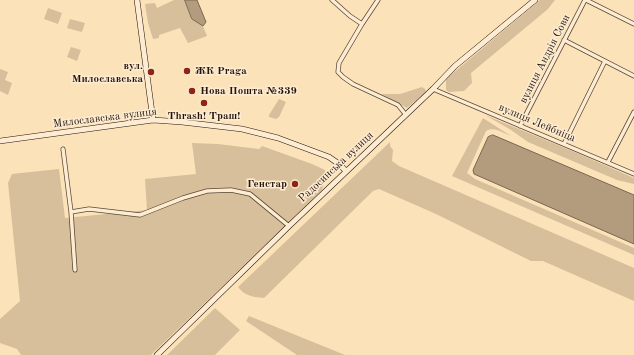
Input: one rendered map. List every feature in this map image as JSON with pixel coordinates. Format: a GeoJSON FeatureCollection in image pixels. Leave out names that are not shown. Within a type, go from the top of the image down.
{"type":"FeatureCollection","features":[{"type":"Feature","properties":{"kind":"main road"},"geometry":{"type":"LineString","coordinates":[[137,0],[153,120]]}},
{"type":"Feature","properties":{"kind":"main road","name":"Радосинська вулиця"},"geometry":{"type":"LineString","coordinates":[[157,355],[455,66],[535,0]]}},
{"type":"Feature","properties":{"kind":"main road","name":"Милославська вулиця"},"geometry":{"type":"LineString","coordinates":[[0,141],[153,120],[210,124],[259,132],[278,138],[328,157],[339,164],[346,171]]}},
{"type":"Feature","properties":{"kind":"street"},"geometry":{"type":"LineString","coordinates":[[332,0],[350,16],[362,24]]}},
{"type":"Feature","properties":{"kind":"street"},"geometry":{"type":"LineString","coordinates":[[378,0],[339,63],[338,72],[353,84],[398,105],[406,115]]}},
{"type":"Feature","properties":{"kind":"street"},"geometry":{"type":"LineString","coordinates":[[586,0],[634,24]]}},
{"type":"Feature","properties":{"kind":"street","name":"вулиця Андрія Сови"},"geometry":{"type":"LineString","coordinates":[[520,126],[586,0]]}},
{"type":"Feature","properties":{"kind":"street"},"geometry":{"type":"LineString","coordinates":[[564,40],[634,76]]}},
{"type":"Feature","properties":{"kind":"street"},"geometry":{"type":"LineString","coordinates":[[564,144],[605,61]]}},
{"type":"Feature","properties":{"kind":"street","name":"вулиця Лейбніца"},"geometry":{"type":"LineString","coordinates":[[433,89],[634,174]]}},
{"type":"Feature","properties":{"kind":"street"},"geometry":{"type":"LineString","coordinates":[[608,162],[634,112]]}},
{"type":"Feature","properties":{"kind":"street"},"geometry":{"type":"LineString","coordinates":[[63,149],[71,212],[75,270]]}},
{"type":"Feature","properties":{"kind":"street"},"geometry":{"type":"LineString","coordinates":[[71,212],[89,209],[140,215],[189,196],[207,191],[231,190],[250,194],[289,226]]}},
{"type":"Feature","properties":{"kind":"shaded area"},"geometry":{"type":"Polygon","coordinates":[[[174,0],[185,0],[192,19],[203,26],[207,36],[188,43],[180,28],[159,35],[159,38],[153,39],[148,23],[145,4],[155,3],[157,8],[174,0]]]}},
{"type":"Feature","properties":{"kind":"shaded area"},"geometry":{"type":"Polygon","coordinates":[[[185,0],[197,0],[206,22],[203,26],[192,19],[185,0]]]}},
{"type":"Feature","properties":{"kind":"shaded area"},"geometry":{"type":"Polygon","coordinates":[[[540,0],[555,0],[548,9],[471,73],[472,83],[464,91],[449,92],[446,90],[446,79],[540,0]]]}},
{"type":"Feature","properties":{"kind":"shaded area"},"geometry":{"type":"Polygon","coordinates":[[[48,8],[62,13],[58,24],[44,19],[48,8]]]}},
{"type":"Feature","properties":{"kind":"shaded area"},"geometry":{"type":"Polygon","coordinates":[[[70,19],[85,23],[82,32],[67,28],[70,19]]]}},
{"type":"Feature","properties":{"kind":"shaded area"},"geometry":{"type":"Polygon","coordinates":[[[71,47],[81,50],[77,61],[67,57],[71,47]]]}},
{"type":"Feature","properties":{"kind":"shaded area"},"geometry":{"type":"Polygon","coordinates":[[[0,69],[8,72],[5,80],[12,83],[8,95],[0,91],[0,69]]]}},
{"type":"Feature","properties":{"kind":"shaded area"},"geometry":{"type":"Polygon","coordinates":[[[422,87],[426,92],[407,108],[381,94],[400,94],[422,87]]]}},
{"type":"Feature","properties":{"kind":"shaded area"},"geometry":{"type":"Polygon","coordinates":[[[279,99],[286,102],[279,117],[276,119],[269,117],[269,115],[279,99]]]}},
{"type":"Feature","properties":{"kind":"shaded area"},"geometry":{"type":"Polygon","coordinates":[[[485,115],[634,178],[634,184],[617,180],[528,142],[485,115]]]}},
{"type":"Feature","properties":{"kind":"shaded area"},"geometry":{"type":"Polygon","coordinates":[[[483,118],[511,136],[492,129],[486,131],[467,173],[475,179],[634,248],[634,255],[452,176],[483,118]]]}},
{"type":"Feature","properties":{"kind":"shaded area"},"geometry":{"type":"Polygon","coordinates":[[[493,135],[634,195],[634,244],[474,174],[473,170],[488,137],[493,135]]]}},
{"type":"Feature","properties":{"kind":"shaded area"},"geometry":{"type":"Polygon","coordinates":[[[390,142],[390,146],[393,150],[392,161],[399,166],[634,268],[634,301],[543,261],[531,261],[436,214],[379,189],[373,191],[264,298],[250,296],[238,287],[390,142]]]}},
{"type":"Feature","properties":{"kind":"shaded area"},"geometry":{"type":"Polygon","coordinates":[[[192,143],[218,144],[259,149],[262,146],[312,164],[325,170],[322,190],[151,355],[21,355],[17,349],[0,343],[0,319],[20,301],[8,183],[12,174],[59,169],[65,218],[147,210],[145,179],[196,174],[192,143]]]}},
{"type":"Feature","properties":{"kind":"shaded area"},"geometry":{"type":"Polygon","coordinates":[[[215,308],[240,330],[215,355],[167,355],[215,308]]]}},
{"type":"Feature","properties":{"kind":"shaded area"},"geometry":{"type":"Polygon","coordinates":[[[249,316],[345,355],[297,355],[246,321],[249,316]]]}},
{"type":"Feature","properties":{"kind":"place","name":"ЖК Praga"},"geometry":{"type":"Point","coordinates":[187,71]}},
{"type":"Feature","properties":{"kind":"place","name":"вул. Милославська"},"geometry":{"type":"Point","coordinates":[151,72]}},
{"type":"Feature","properties":{"kind":"place","name":"Нова Пошта №339"},"geometry":{"type":"Point","coordinates":[192,91]}},
{"type":"Feature","properties":{"kind":"place","name":"Thrash! Траш!"},"geometry":{"type":"Point","coordinates":[204,103]}},
{"type":"Feature","properties":{"kind":"place","name":"Генстар"},"geometry":{"type":"Point","coordinates":[295,184]}}]}
